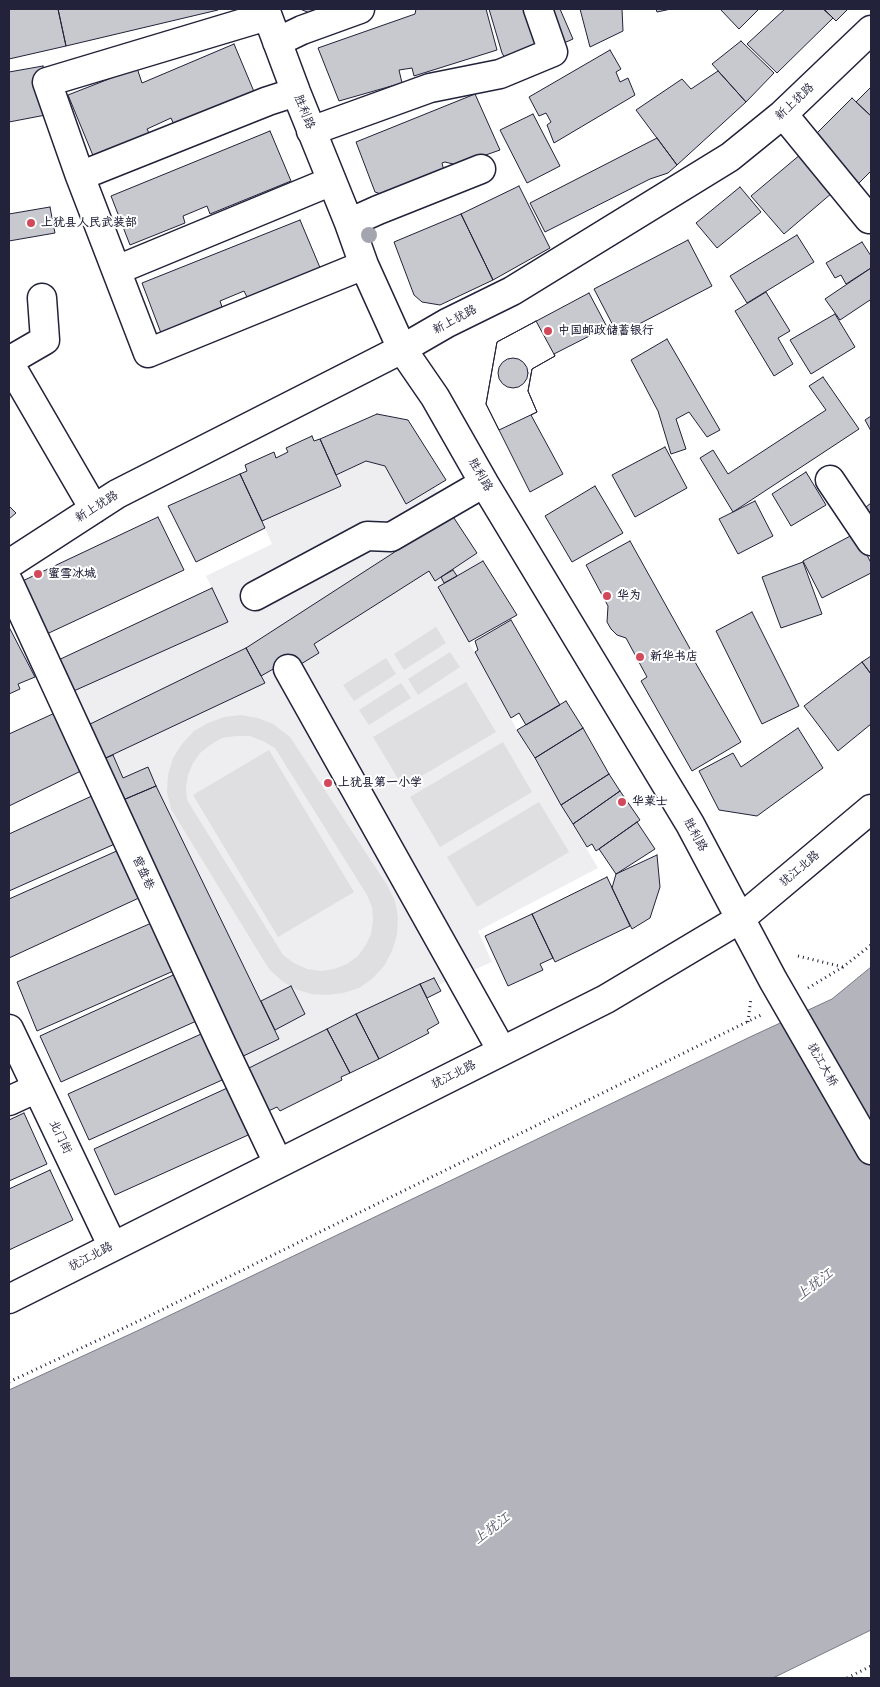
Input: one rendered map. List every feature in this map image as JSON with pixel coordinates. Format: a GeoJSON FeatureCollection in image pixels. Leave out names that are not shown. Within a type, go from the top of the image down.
{"type":"FeatureCollection","features":[{"type":"Feature","properties":{"kind":"street"},"geometry":{"type":"LineString","coordinates":[[277,42],[302,30],[360,9]]}},
{"type":"Feature","properties":{"kind":"street"},"geometry":{"type":"LineString","coordinates":[[311,131],[430,88],[500,74],[553,52],[538,9]]}},
{"type":"Feature","properties":{"kind":"street"},"geometry":{"type":"LineString","coordinates":[[266,12],[47,82],[80,176],[148,353],[364,265]]}},
{"type":"Feature","properties":{"kind":"street","name":"胜利路"},"geometry":{"type":"LineString","coordinates":[[266,12],[364,265],[402,349],[435,397],[484,483],[690,824],[740,919],[762,986]]}},
{"type":"Feature","properties":{"kind":"street","name":"新上犹路"},"geometry":{"type":"LineString","coordinates":[[9,564],[117,494],[512,291],[730,157],[783,114],[871,30]]}},
{"type":"Feature","properties":{"kind":"street"},"geometry":{"type":"LineString","coordinates":[[80,176],[268,101],[296,92]]}},
{"type":"Feature","properties":{"kind":"street"},"geometry":{"type":"LineString","coordinates":[[783,114],[869,219]]}},
{"type":"Feature","properties":{"kind":"street"},"geometry":{"type":"LineString","coordinates":[[349,223],[481,169]]}},
{"type":"Feature","properties":{"kind":"street"},"geometry":{"type":"LineString","coordinates":[[117,270],[332,181]]}},
{"type":"Feature","properties":{"kind":"street"},"geometry":{"type":"LineString","coordinates":[[42,298],[46,340],[14,358],[11,366],[94,509]]}},
{"type":"Feature","properties":{"kind":"street"},"geometry":{"type":"LineString","coordinates":[[830,480],[871,541]]}},
{"type":"Feature","properties":{"kind":"street"},"geometry":{"type":"LineString","coordinates":[[255,596],[367,536],[390,537],[484,483]]}},
{"type":"Feature","properties":{"kind":"street","name":"营盘巷"},"geometry":{"type":"LineString","coordinates":[[9,583],[278,1163]]}},
{"type":"Feature","properties":{"kind":"street"},"geometry":{"type":"LineString","coordinates":[[288,669],[502,1051]]}},
{"type":"Feature","properties":{"kind":"street","name":"犹江北路"},"geometry":{"type":"LineString","coordinates":[[9,1299],[606,999],[740,919],[871,809]]}},
{"type":"Feature","properties":{"kind":"street","name":"犹江大桥"},"geometry":{"type":"LineString","coordinates":[[762,986],[871,1150]]}},
{"type":"Feature","properties":{"kind":"street","name":"北门街"},"geometry":{"type":"LineString","coordinates":[[9,1029],[112,1246]]}},
{"type":"Feature","properties":{"kind":"street"},"geometry":{"type":"LineString","coordinates":[[9,1101],[37,1088]]}},
{"type":"Feature","properties":{"kind":"path"},"geometry":{"type":"LineString","coordinates":[[811,987],[843,967],[871,945]]}},
{"type":"Feature","properties":{"kind":"path"},"geometry":{"type":"LineString","coordinates":[[798,956],[843,967]]}},
{"type":"Feature","properties":{"kind":"path"},"geometry":{"type":"LineString","coordinates":[[9,1382],[154,1314],[748,1022],[762,986]]}},
{"type":"Feature","properties":{"kind":"path"},"geometry":{"type":"LineString","coordinates":[[847,1678],[871,1666]]}},
{"type":"Feature","properties":{"kind":"shaded area","name":"上犹县第一小学"},"geometry":{"type":"Polygon","coordinates":[[[366,461],[385,466],[406,504],[434,487],[517,615],[469,642],[517,730],[598,868],[478,931],[492,962],[438,985],[440,991],[427,998],[420,984],[241,1072],[67,694],[212,588],[206,576],[272,544],[262,521],[341,486],[336,475],[366,461]]]}},
{"type":"Feature","properties":{"kind":"shaded area"},"geometry":{"type":"Polygon","coordinates":[[[436,627],[446,643],[404,670],[394,654],[436,627]]]}},
{"type":"Feature","properties":{"kind":"shaded area"},"geometry":{"type":"Polygon","coordinates":[[[450,652],[460,667],[418,695],[408,679],[450,652]]]}},
{"type":"Feature","properties":{"kind":"shaded area"},"geometry":{"type":"Polygon","coordinates":[[[386,658],[396,674],[354,701],[343,685],[386,658]]]}},
{"type":"Feature","properties":{"kind":"shaded area"},"geometry":{"type":"Polygon","coordinates":[[[466,682],[496,732],[403,787],[373,737],[466,682]]]}},
{"type":"Feature","properties":{"kind":"shaded area"},"geometry":{"type":"Polygon","coordinates":[[[401,683],[411,698],[369,725],[359,710],[401,683]]]}},
{"type":"Feature","properties":{"kind":"shaded area"},"geometry":{"type":"Polygon","coordinates":[[[241,715],[258,718],[273,724],[290,737],[387,885],[395,901],[398,917],[397,935],[392,951],[384,966],[372,979],[359,988],[327,995],[311,994],[295,989],[270,970],[171,809],[167,792],[168,775],[173,758],[194,731],[224,717],[241,715]],[[250,736],[222,738],[200,753],[188,775],[186,787],[187,800],[283,955],[307,969],[321,971],[347,964],[358,956],[371,934],[372,907],[367,895],[275,748],[250,736]]]}},
{"type":"Feature","properties":{"kind":"shaded area"},"geometry":{"type":"Polygon","coordinates":[[[503,742],[532,792],[440,847],[410,797],[503,742]]]}},
{"type":"Feature","properties":{"kind":"shaded area"},"geometry":{"type":"Polygon","coordinates":[[[269,750],[354,892],[278,937],[193,795],[269,750]]]}},
{"type":"Feature","properties":{"kind":"shaded area"},"geometry":{"type":"Polygon","coordinates":[[[539,802],[569,852],[477,907],[447,857],[539,802]]]}},
{"type":"Feature","properties":{"kind":"water","name":"上犹江"},"geometry":{"type":"Polygon","coordinates":[[[871,967],[871,1630],[773,1678],[9,1678],[9,1390],[137,1331],[832,999],[871,967]]]}},
{"type":"Feature","properties":{"kind":"building"},"geometry":{"type":"Polygon","coordinates":[[[9,9],[58,9],[66,46],[9,59],[9,9]]]}},
{"type":"Feature","properties":{"kind":"building"},"geometry":{"type":"Polygon","coordinates":[[[58,9],[218,9],[218,10],[66,46],[58,9]]]}},
{"type":"Feature","properties":{"kind":"building"},"geometry":{"type":"Polygon","coordinates":[[[300,9],[332,9],[312,14],[300,9]]]}},
{"type":"Feature","properties":{"kind":"building"},"geometry":{"type":"Polygon","coordinates":[[[416,9],[486,9],[497,50],[414,76],[412,68],[399,70],[402,83],[339,101],[318,48],[415,14],[416,9]]]}},
{"type":"Feature","properties":{"kind":"building"},"geometry":{"type":"Polygon","coordinates":[[[489,9],[560,9],[573,39],[510,67],[502,53],[489,9]]]}},
{"type":"Feature","properties":{"kind":"building"},"geometry":{"type":"Polygon","coordinates":[[[580,9],[622,9],[623,31],[590,47],[580,9]]]}},
{"type":"Feature","properties":{"kind":"building"},"geometry":{"type":"Polygon","coordinates":[[[656,9],[671,9],[657,12],[656,9]]]}},
{"type":"Feature","properties":{"kind":"building"},"geometry":{"type":"Polygon","coordinates":[[[720,9],[759,9],[739,29],[720,9]]]}},
{"type":"Feature","properties":{"kind":"building"},"geometry":{"type":"Polygon","coordinates":[[[785,9],[823,9],[833,18],[777,73],[747,44],[785,9]]]}},
{"type":"Feature","properties":{"kind":"building"},"geometry":{"type":"Polygon","coordinates":[[[824,9],[848,9],[836,21],[824,9]]]}},
{"type":"Feature","properties":{"kind":"building"},"geometry":{"type":"Polygon","coordinates":[[[741,41],[774,73],[746,102],[712,64],[741,41]]]}},
{"type":"Feature","properties":{"kind":"building"},"geometry":{"type":"Polygon","coordinates":[[[234,44],[255,94],[175,127],[171,118],[147,129],[150,135],[94,158],[68,95],[137,68],[142,83],[234,44]]]}},
{"type":"Feature","properties":{"kind":"building"},"geometry":{"type":"Polygon","coordinates":[[[610,50],[621,69],[616,72],[620,82],[628,78],[635,95],[554,143],[547,125],[551,122],[546,113],[539,116],[529,97],[610,50]]]}},
{"type":"Feature","properties":{"kind":"building"},"geometry":{"type":"Polygon","coordinates":[[[43,66],[51,114],[9,122],[9,72],[43,66]]]}},
{"type":"Feature","properties":{"kind":"building"},"geometry":{"type":"Polygon","coordinates":[[[718,71],[746,102],[677,165],[636,110],[682,79],[691,89],[718,71]]]}},
{"type":"Feature","properties":{"kind":"building"},"geometry":{"type":"Polygon","coordinates":[[[871,87],[871,116],[856,102],[871,87]]]}},
{"type":"Feature","properties":{"kind":"building"},"geometry":{"type":"Polygon","coordinates":[[[475,94],[500,150],[457,165],[442,163],[444,171],[381,194],[375,192],[356,142],[475,94]]]}},
{"type":"Feature","properties":{"kind":"building"},"geometry":{"type":"Polygon","coordinates":[[[852,98],[871,116],[871,171],[858,184],[811,139],[852,98]]]}},
{"type":"Feature","properties":{"kind":"building"},"geometry":{"type":"Polygon","coordinates":[[[533,114],[560,166],[527,183],[500,130],[533,114]]]}},
{"type":"Feature","properties":{"kind":"building"},"geometry":{"type":"Polygon","coordinates":[[[270,131],[291,181],[210,214],[207,206],[183,216],[185,223],[130,245],[111,196],[270,131]]]}},
{"type":"Feature","properties":{"kind":"building"},"geometry":{"type":"Polygon","coordinates":[[[657,138],[677,165],[668,173],[650,179],[545,232],[530,203],[657,138]]]}},
{"type":"Feature","properties":{"kind":"building"},"geometry":{"type":"Polygon","coordinates":[[[807,149],[839,187],[784,234],[751,196],[807,149]]]}},
{"type":"Feature","properties":{"kind":"building"},"geometry":{"type":"Polygon","coordinates":[[[519,186],[550,248],[493,280],[461,214],[519,186]]]}},
{"type":"Feature","properties":{"kind":"building"},"geometry":{"type":"Polygon","coordinates":[[[740,187],[761,212],[717,248],[696,223],[740,187]]]}},
{"type":"Feature","properties":{"kind":"building","name":"上犹县人民武装部"},"geometry":{"type":"Polygon","coordinates":[[[50,207],[55,233],[9,241],[9,214],[50,207]]]}},
{"type":"Feature","properties":{"kind":"building"},"geometry":{"type":"Polygon","coordinates":[[[461,214],[493,280],[440,305],[422,302],[414,295],[394,242],[461,214]]]}},
{"type":"Feature","properties":{"kind":"building"},"geometry":{"type":"Polygon","coordinates":[[[300,220],[321,270],[248,299],[244,291],[220,301],[222,307],[161,333],[142,283],[300,220]]]}},
{"type":"Feature","properties":{"kind":"building"},"geometry":{"type":"Polygon","coordinates":[[[797,235],[814,262],[747,303],[730,276],[797,235]]]}},
{"type":"Feature","properties":{"kind":"building"},"geometry":{"type":"Polygon","coordinates":[[[688,240],[712,286],[618,335],[594,289],[688,240]]]}},
{"type":"Feature","properties":{"kind":"building"},"geometry":{"type":"Polygon","coordinates":[[[862,242],[871,256],[871,268],[846,284],[841,275],[835,278],[826,263],[862,242]]]}},
{"type":"Feature","properties":{"kind":"building"},"geometry":{"type":"Polygon","coordinates":[[[871,268],[871,303],[870,300],[840,320],[825,299],[871,268]]]}},
{"type":"Feature","properties":{"kind":"building"},"geometry":{"type":"Polygon","coordinates":[[[766,292],[790,331],[778,338],[793,364],[774,376],[735,311],[766,292]]]}},
{"type":"Feature","properties":{"kind":"building"},"geometry":{"type":"Polygon","coordinates":[[[589,293],[607,327],[554,354],[555,356],[532,369],[528,391],[537,412],[531,415],[563,474],[530,492],[486,404],[497,342],[589,293]]]}},
{"type":"Feature","properties":{"kind":"building"},"geometry":{"type":"Polygon","coordinates":[[[835,314],[855,347],[811,374],[790,340],[835,314]]]}},
{"type":"Feature","properties":{"kind":"building"},"geometry":{"type":"Polygon","coordinates":[[[536,321],[555,356],[532,369],[528,391],[537,412],[499,430],[486,404],[497,342],[536,321]]]}},
{"type":"Feature","properties":{"kind":"building"},"geometry":{"type":"Polygon","coordinates":[[[667,339],[720,430],[707,437],[689,412],[676,419],[686,449],[671,454],[658,411],[631,360],[667,339]]]}},
{"type":"Feature","properties":{"kind":"building"},"geometry":{"type":"Polygon","coordinates":[[[513,358],[523,363],[528,373],[523,383],[513,388],[503,383],[498,373],[503,363],[513,358]]]}},
{"type":"Feature","properties":{"kind":"building"},"geometry":{"type":"Polygon","coordinates":[[[823,377],[859,429],[733,512],[700,458],[713,450],[728,474],[826,410],[809,386],[823,377]]]}},
{"type":"Feature","properties":{"kind":"building"},"geometry":{"type":"Polygon","coordinates":[[[377,414],[408,420],[446,480],[406,504],[385,466],[366,461],[336,475],[320,439],[377,414]]]}},
{"type":"Feature","properties":{"kind":"building"},"geometry":{"type":"Polygon","coordinates":[[[871,416],[871,431],[865,420],[871,416]]]}},
{"type":"Feature","properties":{"kind":"building"},"geometry":{"type":"Polygon","coordinates":[[[312,436],[314,441],[320,439],[341,486],[262,521],[240,474],[247,471],[245,465],[274,452],[276,458],[288,452],[286,448],[312,436]]]}},
{"type":"Feature","properties":{"kind":"building"},"geometry":{"type":"Polygon","coordinates":[[[665,447],[687,488],[635,517],[612,475],[665,447]]]}},
{"type":"Feature","properties":{"kind":"building"},"geometry":{"type":"Polygon","coordinates":[[[806,472],[826,505],[791,526],[772,494],[806,472]]]}},
{"type":"Feature","properties":{"kind":"building"},"geometry":{"type":"Polygon","coordinates":[[[240,474],[265,528],[196,562],[168,506],[240,474]]]}},
{"type":"Feature","properties":{"kind":"building"},"geometry":{"type":"Polygon","coordinates":[[[595,486],[623,533],[572,562],[545,516],[595,486]]]}},
{"type":"Feature","properties":{"kind":"building"},"geometry":{"type":"Polygon","coordinates":[[[755,501],[773,536],[738,554],[719,519],[755,501]]]}},
{"type":"Feature","properties":{"kind":"building"},"geometry":{"type":"Polygon","coordinates":[[[871,503],[871,514],[866,507],[871,503]]]}},
{"type":"Feature","properties":{"kind":"building"},"geometry":{"type":"Polygon","coordinates":[[[9,506],[16,513],[9,519],[9,506]]]}},
{"type":"Feature","properties":{"kind":"building"},"geometry":{"type":"Polygon","coordinates":[[[452,515],[477,553],[435,581],[429,571],[314,644],[319,653],[301,664],[296,656],[261,676],[246,648],[452,515]]]}},
{"type":"Feature","properties":{"kind":"building"},"geometry":{"type":"Polygon","coordinates":[[[158,517],[184,570],[36,639],[14,585],[158,517]]]}},
{"type":"Feature","properties":{"kind":"building"},"geometry":{"type":"Polygon","coordinates":[[[856,533],[871,563],[871,573],[822,598],[803,561],[856,533]]]}},
{"type":"Feature","properties":{"kind":"building"},"geometry":{"type":"Polygon","coordinates":[[[630,541],[693,654],[691,655],[741,742],[692,771],[641,681],[647,677],[626,638],[617,635],[607,622],[608,606],[586,565],[630,541]]]}},
{"type":"Feature","properties":{"kind":"building"},"geometry":{"type":"Polygon","coordinates":[[[483,561],[517,615],[469,642],[438,587],[483,561]]]}},
{"type":"Feature","properties":{"kind":"building"},"geometry":{"type":"Polygon","coordinates":[[[803,562],[822,614],[781,628],[762,577],[803,562]]]}},
{"type":"Feature","properties":{"kind":"building"},"geometry":{"type":"Polygon","coordinates":[[[453,570],[457,576],[444,583],[441,577],[453,570]]]}},
{"type":"Feature","properties":{"kind":"building"},"geometry":{"type":"Polygon","coordinates":[[[212,588],[228,622],[67,694],[52,663],[212,588]]]}},
{"type":"Feature","properties":{"kind":"building"},"geometry":{"type":"Polygon","coordinates":[[[752,612],[799,706],[762,724],[716,631],[752,612]]]}},
{"type":"Feature","properties":{"kind":"building"},"geometry":{"type":"Polygon","coordinates":[[[511,620],[560,705],[526,725],[519,713],[511,718],[475,652],[478,650],[475,641],[511,620]]]}},
{"type":"Feature","properties":{"kind":"building"},"geometry":{"type":"Polygon","coordinates":[[[9,627],[35,677],[18,684],[20,689],[9,694],[9,627]]]}},
{"type":"Feature","properties":{"kind":"building"},"geometry":{"type":"Polygon","coordinates":[[[246,648],[265,683],[97,762],[82,728],[246,648]]]}},
{"type":"Feature","properties":{"kind":"building"},"geometry":{"type":"Polygon","coordinates":[[[871,656],[871,674],[862,662],[871,656]]]}},
{"type":"Feature","properties":{"kind":"building"},"geometry":{"type":"Polygon","coordinates":[[[862,662],[871,674],[871,724],[838,751],[804,706],[862,662]]]}},
{"type":"Feature","properties":{"kind":"building"},"geometry":{"type":"Polygon","coordinates":[[[566,701],[583,728],[535,758],[517,730],[566,701]]]}},
{"type":"Feature","properties":{"kind":"building"},"geometry":{"type":"Polygon","coordinates":[[[57,712],[83,770],[9,806],[9,734],[57,712]]]}},
{"type":"Feature","properties":{"kind":"building"},"geometry":{"type":"Polygon","coordinates":[[[583,728],[609,774],[561,805],[535,758],[583,728]]]}},
{"type":"Feature","properties":{"kind":"building"},"geometry":{"type":"Polygon","coordinates":[[[798,728],[823,768],[757,816],[719,810],[699,771],[733,753],[741,767],[798,728]]]}},
{"type":"Feature","properties":{"kind":"building"},"geometry":{"type":"Polygon","coordinates":[[[113,755],[123,778],[148,767],[156,786],[116,803],[97,762],[113,755]]]}},
{"type":"Feature","properties":{"kind":"building"},"geometry":{"type":"Polygon","coordinates":[[[609,774],[620,791],[573,824],[561,805],[609,774]]]}},
{"type":"Feature","properties":{"kind":"building"},"geometry":{"type":"Polygon","coordinates":[[[156,786],[279,1039],[235,1060],[116,803],[156,786]]]}},
{"type":"Feature","properties":{"kind":"building"},"geometry":{"type":"Polygon","coordinates":[[[620,791],[640,820],[596,851],[592,844],[587,847],[573,824],[620,791]]]}},
{"type":"Feature","properties":{"kind":"building"},"geometry":{"type":"Polygon","coordinates":[[[94,795],[117,843],[9,891],[9,834],[94,795]]]}},
{"type":"Feature","properties":{"kind":"building"},"geometry":{"type":"Polygon","coordinates":[[[637,822],[655,849],[616,874],[599,849],[637,822]]]}},
{"type":"Feature","properties":{"kind":"building"},"geometry":{"type":"Polygon","coordinates":[[[119,850],[141,897],[9,958],[9,899],[119,850]]]}},
{"type":"Feature","properties":{"kind":"building"},"geometry":{"type":"Polygon","coordinates":[[[657,855],[660,887],[650,918],[632,929],[612,888],[616,874],[657,855]]]}},
{"type":"Feature","properties":{"kind":"building"},"geometry":{"type":"Polygon","coordinates":[[[607,877],[630,926],[555,962],[532,914],[607,877]]]}},
{"type":"Feature","properties":{"kind":"building"},"geometry":{"type":"Polygon","coordinates":[[[532,914],[553,958],[540,964],[543,970],[508,986],[485,936],[532,914]]]}},
{"type":"Feature","properties":{"kind":"building"},"geometry":{"type":"Polygon","coordinates":[[[156,921],[178,969],[37,1031],[17,982],[156,921]]]}},
{"type":"Feature","properties":{"kind":"building"},"geometry":{"type":"Polygon","coordinates":[[[182,971],[203,1018],[61,1082],[40,1036],[182,971]]]}},
{"type":"Feature","properties":{"kind":"building"},"geometry":{"type":"Polygon","coordinates":[[[434,978],[441,991],[427,998],[420,984],[434,978]]]}},
{"type":"Feature","properties":{"kind":"building"},"geometry":{"type":"Polygon","coordinates":[[[420,984],[439,1023],[427,1030],[429,1033],[379,1059],[356,1014],[420,984]]]}},
{"type":"Feature","properties":{"kind":"building"},"geometry":{"type":"Polygon","coordinates":[[[291,986],[305,1014],[275,1030],[261,1001],[291,986]]]}},
{"type":"Feature","properties":{"kind":"building"},"geometry":{"type":"Polygon","coordinates":[[[356,1014],[379,1059],[350,1073],[327,1029],[356,1014]]]}},
{"type":"Feature","properties":{"kind":"building"},"geometry":{"type":"Polygon","coordinates":[[[327,1029],[350,1073],[341,1077],[342,1080],[280,1111],[277,1107],[262,1114],[241,1072],[327,1029]]]}},
{"type":"Feature","properties":{"kind":"building"},"geometry":{"type":"Polygon","coordinates":[[[210,1030],[231,1076],[89,1140],[68,1094],[210,1030]]]}},
{"type":"Feature","properties":{"kind":"building"},"geometry":{"type":"Polygon","coordinates":[[[236,1084],[257,1131],[115,1195],[94,1149],[236,1084]]]}},
{"type":"Feature","properties":{"kind":"building"},"geometry":{"type":"Polygon","coordinates":[[[24,1113],[47,1164],[9,1181],[9,1120],[24,1113]]]}},
{"type":"Feature","properties":{"kind":"building"},"geometry":{"type":"Polygon","coordinates":[[[50,1170],[73,1220],[9,1250],[9,1189],[50,1170]]]}},
{"type":"Feature","properties":{"kind":"place","name":"上犹县人民武装部"},"geometry":{"type":"Point","coordinates":[31,223]}},
{"type":"Feature","properties":{"kind":"place","name":"中国邮政储蓄银行"},"geometry":{"type":"Point","coordinates":[548,331]}},
{"type":"Feature","properties":{"kind":"place","name":"蜜雪冰城"},"geometry":{"type":"Point","coordinates":[38,574]}},
{"type":"Feature","properties":{"kind":"place","name":"华为"},"geometry":{"type":"Point","coordinates":[607,596]}},
{"type":"Feature","properties":{"kind":"place","name":"新华书店"},"geometry":{"type":"Point","coordinates":[640,657]}},
{"type":"Feature","properties":{"kind":"place","name":"上犹县第一小学"},"geometry":{"type":"Point","coordinates":[328,783]}},
{"type":"Feature","properties":{"kind":"place","name":"华莱士"},"geometry":{"type":"Point","coordinates":[622,802]}}]}
